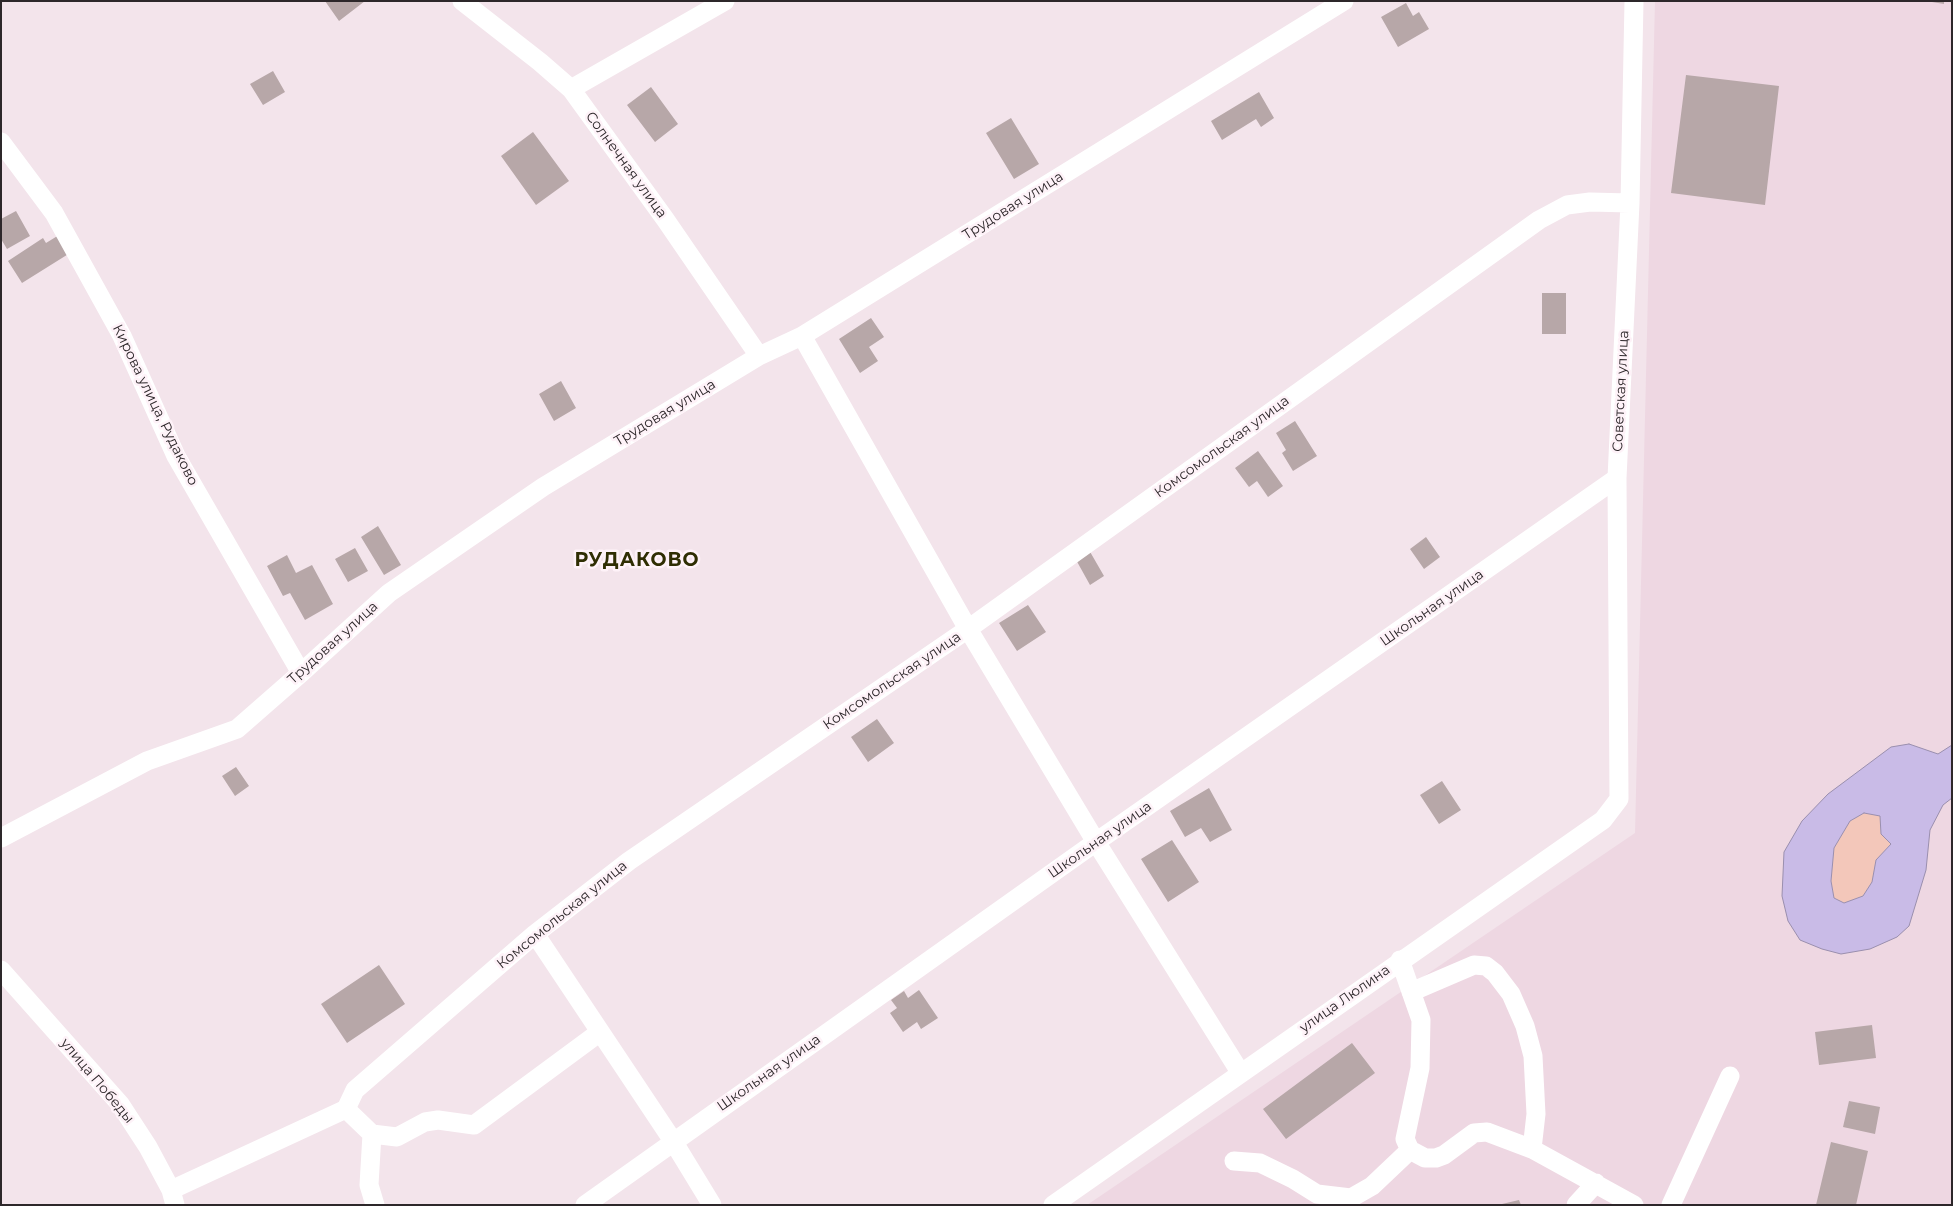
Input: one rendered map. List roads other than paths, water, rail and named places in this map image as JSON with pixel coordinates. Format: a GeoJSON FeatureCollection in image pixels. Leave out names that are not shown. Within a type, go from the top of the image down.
{"type":"FeatureCollection","features":[{"type":"Feature","properties":{"kind":"street","name":"Солнечная улица"},"geometry":{"type":"LineString","coordinates":[[462,1],[540,62],[571,89],[665,218],[759,356]]}},
{"type":"Feature","properties":{"kind":"street"},"geometry":{"type":"LineString","coordinates":[[571,89],[725,1]]}},
{"type":"Feature","properties":{"kind":"street","name":"Трудовая улица"},"geometry":{"type":"LineString","coordinates":[[1,838],[147,761],[237,729],[388,593],[543,487],[759,356],[802,336],[1344,1]]}},
{"type":"Feature","properties":{"kind":"street","name":"Советская улица"},"geometry":{"type":"LineString","coordinates":[[1619,782],[1617,478],[1630,203],[1634,1]]}},
{"type":"Feature","properties":{"kind":"street","name":"Кирова улица, Рудаково"},"geometry":{"type":"LineString","coordinates":[[1,142],[59,222],[122,336],[176,456],[301,673]]}},
{"type":"Feature","properties":{"kind":"street","name":"Комсомольская улица"},"geometry":{"type":"LineString","coordinates":[[346,1109],[356,1090],[535,934],[629,861],[968,629],[1539,220],[1567,205],[1590,202],[1630,203]]}},
{"type":"Feature","properties":{"kind":"street"},"geometry":{"type":"LineString","coordinates":[[802,336],[968,629],[1096,842],[1240,1072]]}},
{"type":"Feature","properties":{"kind":"street","name":"Школьная улица"},"geometry":{"type":"LineString","coordinates":[[585,1205],[1096,842],[1617,478]]}},
{"type":"Feature","properties":{"kind":"street","name":"улица Люлина"},"geometry":{"type":"LineString","coordinates":[[1053,1205],[1400,960],[1603,820],[1619,799],[1619,782]]}},
{"type":"Feature","properties":{"kind":"street"},"geometry":{"type":"LineString","coordinates":[[535,934],[673,1141],[712,1205]]}},
{"type":"Feature","properties":{"kind":"street"},"geometry":{"type":"LineString","coordinates":[[1400,960],[1421,1020],[1420,1068],[1405,1139],[1410,1150],[1425,1158],[1436,1158],[1444,1155],[1474,1133],[1481,1132],[1532,1149],[1634,1205]]}},
{"type":"Feature","properties":{"kind":"street"},"geometry":{"type":"LineString","coordinates":[[1411,992],[1474,965],[1486,966],[1496,973],[1511,994],[1525,1026],[1532,1056],[1536,1114],[1532,1149]]}},
{"type":"Feature","properties":{"kind":"street","name":"улица Победы"},"geometry":{"type":"LineString","coordinates":[[1,970],[120,1104],[148,1148],[173,1197]]}},
{"type":"Feature","properties":{"kind":"street"},"geometry":{"type":"LineString","coordinates":[[173,1197],[346,1109],[372,1134],[397,1137],[425,1122],[438,1120],[474,1125],[600,1032]]}},
{"type":"Feature","properties":{"kind":"street"},"geometry":{"type":"LineString","coordinates":[[1671,1205],[1730,1076]]}},
{"type":"Feature","properties":{"kind":"street"},"geometry":{"type":"LineString","coordinates":[[372,1134],[369,1185],[375,1205]]}},
{"type":"Feature","properties":{"kind":"street"},"geometry":{"type":"LineString","coordinates":[[1234,1161],[1260,1163],[1294,1179],[1317,1194],[1351,1198],[1372,1186],[1410,1150]]}},
{"type":"Feature","properties":{"kind":"street"},"geometry":{"type":"LineString","coordinates":[[1576,1205],[1596,1183]]}},
{"type":"Feature","properties":{"kind":"district","name":"РУДАКОВО"},"geometry":{"type":"Point","coordinates":[637,560]}}]}
